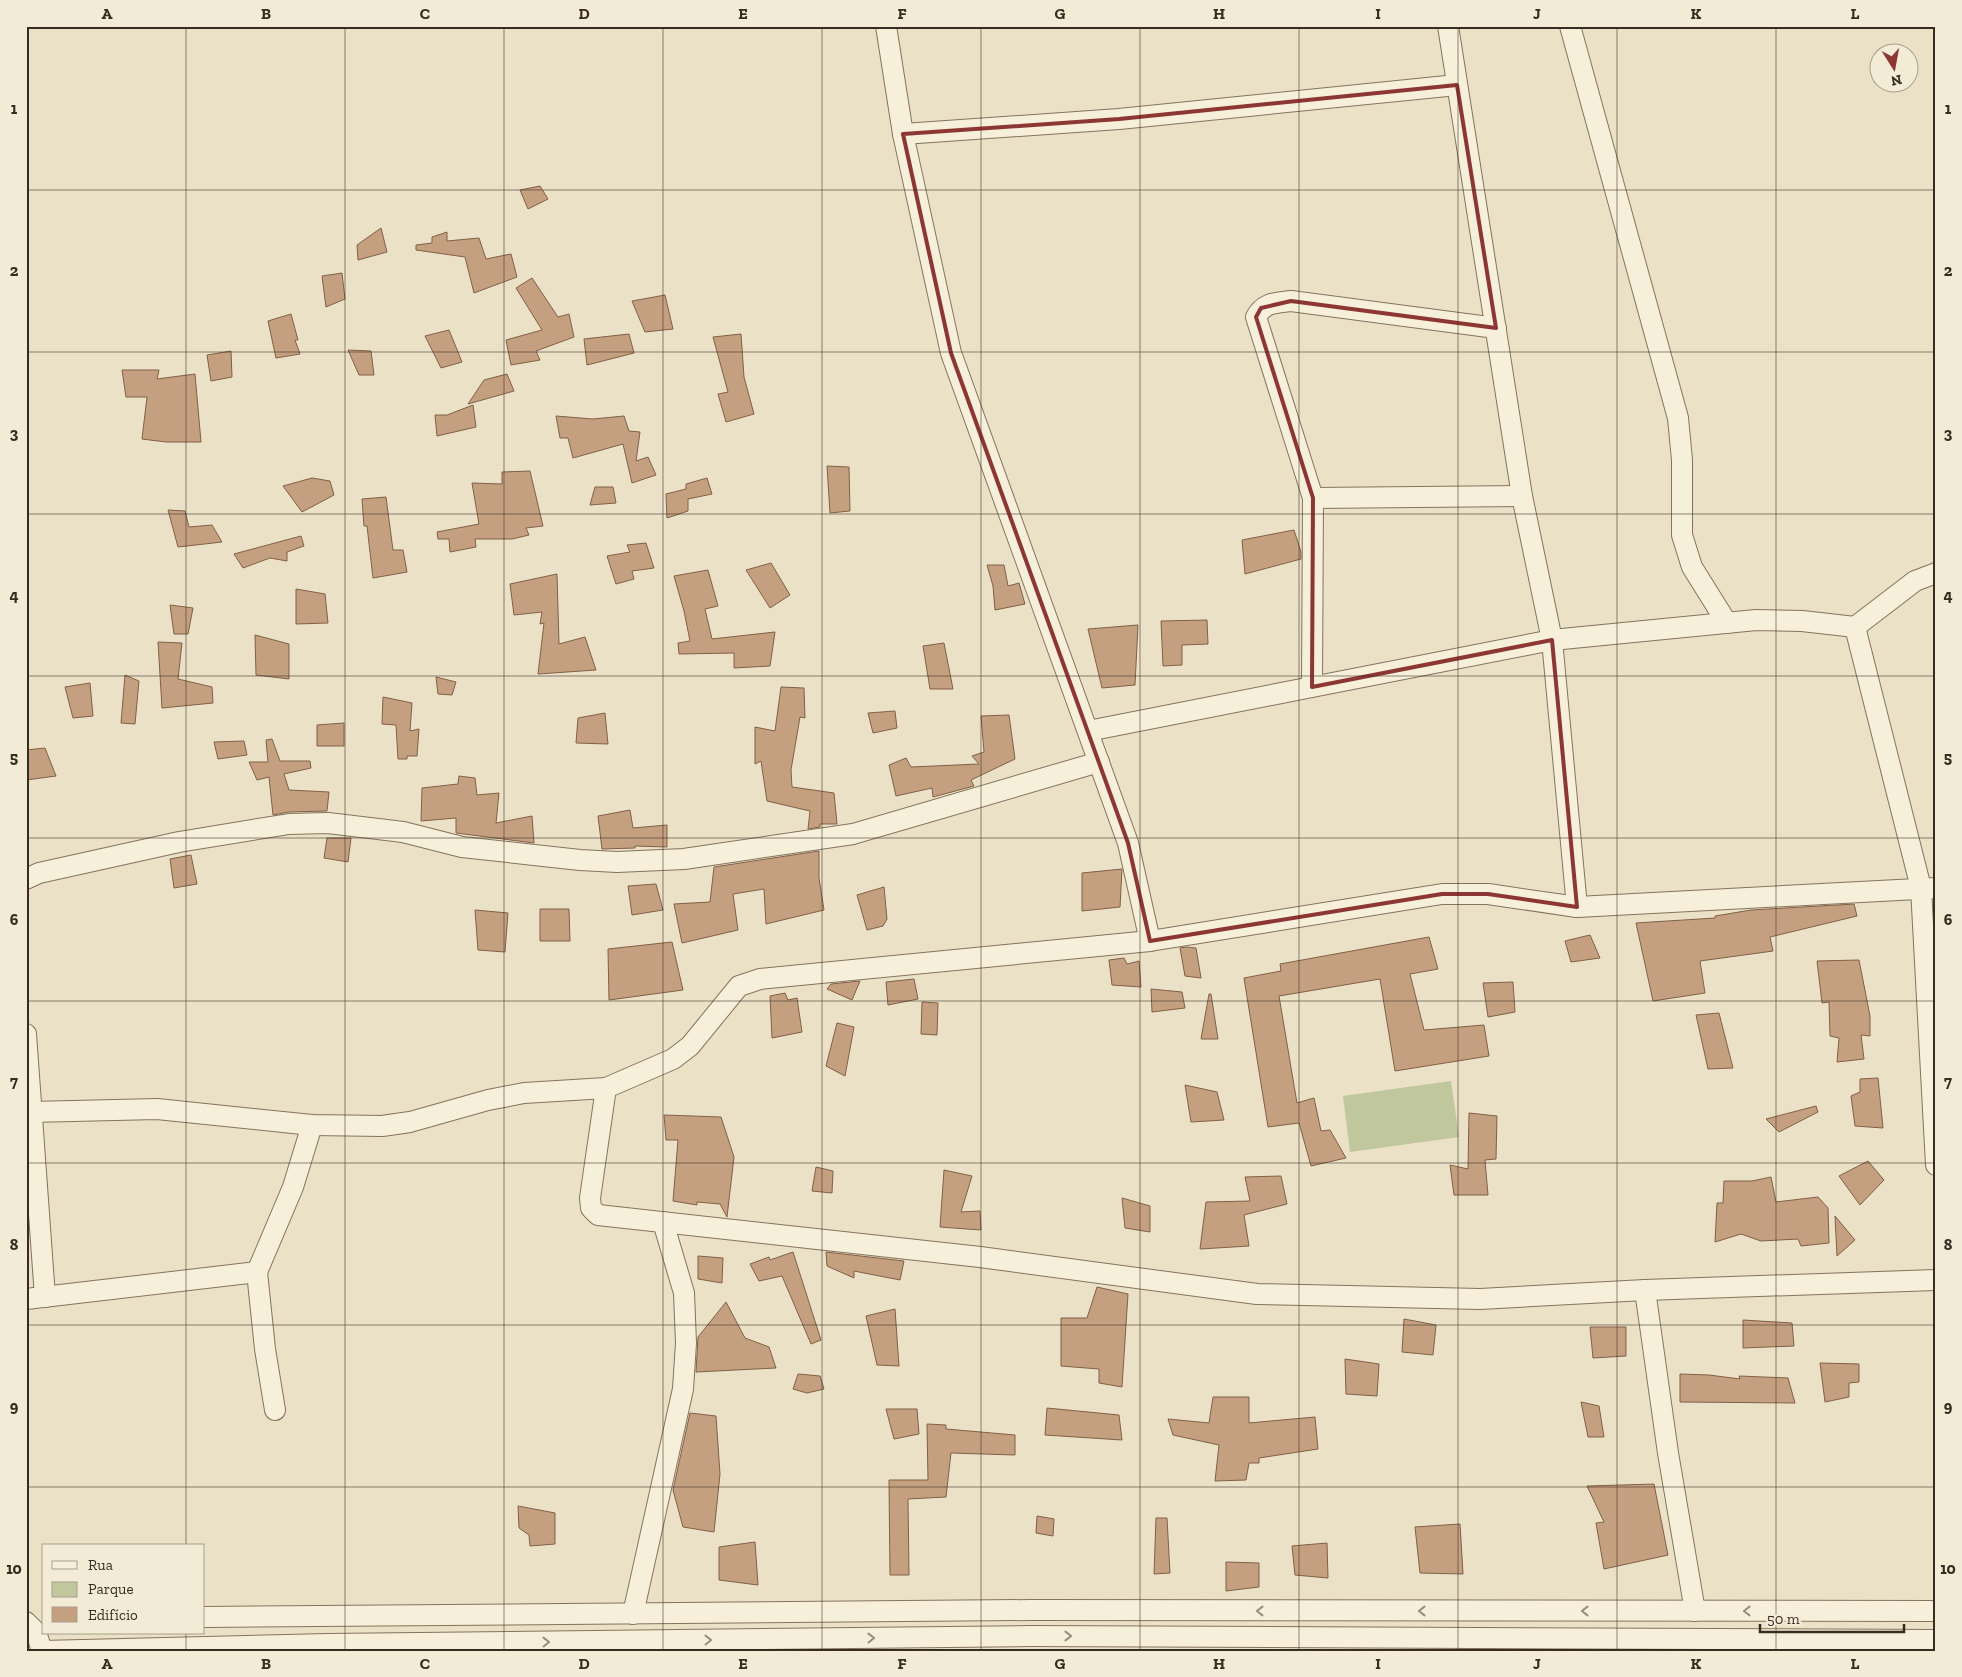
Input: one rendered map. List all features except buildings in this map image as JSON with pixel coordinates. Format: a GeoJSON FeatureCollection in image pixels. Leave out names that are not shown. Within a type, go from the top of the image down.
{"type":"FeatureCollection","features":[{"type":"Feature","properties":{"kind":"street"},"geometry":{"type":"LineString","coordinates":[[886,26],[903,134],[951,353],[1128,843],[1150,941]]}},
{"type":"Feature","properties":{"kind":"street"},"geometry":{"type":"LineString","coordinates":[[1448,26],[1522,496],[1552,640],[1577,907]]}},
{"type":"Feature","properties":{"kind":"street"},"geometry":{"type":"LineString","coordinates":[[1570,26],[1678,418],[1682,460],[1682,535],[1692,567],[1727,623]]}},
{"type":"Feature","properties":{"kind":"street"},"geometry":{"type":"LineString","coordinates":[[903,134],[1119,119],[1457,85]]}},
{"type":"Feature","properties":{"kind":"street"},"geometry":{"type":"LineString","coordinates":[[1312,687],[1313,498],[1256,317],[1261,308],[1272,303],[1292,302],[1496,328]]}},
{"type":"Feature","properties":{"kind":"street"},"geometry":{"type":"LineString","coordinates":[[1313,498],[1522,496]]}},
{"type":"Feature","properties":{"kind":"street"},"geometry":{"type":"LineString","coordinates":[[1088,731],[1552,640],[1756,620],[1802,621],[1855,627],[1914,581],[1936,574]]}},
{"type":"Feature","properties":{"kind":"street"},"geometry":{"type":"LineString","coordinates":[[1855,627],[1929,888],[1936,1165]]}},
{"type":"Feature","properties":{"kind":"street"},"geometry":{"type":"LineString","coordinates":[[26,879],[39,873],[179,842],[289,824],[328,823],[403,832],[462,847],[580,860],[617,862],[684,859],[853,834],[1099,762]]}},
{"type":"Feature","properties":{"kind":"street"},"geometry":{"type":"LineString","coordinates":[[31,1112],[157,1110],[312,1125],[382,1126],[410,1122],[488,1100],[524,1093],[606,1088],[673,1059],[690,1046],[739,986],[760,979],[1150,941],[1442,894],[1488,894],[1577,907],[1929,888]]}},
{"type":"Feature","properties":{"kind":"street"},"geometry":{"type":"LineString","coordinates":[[26,1034],[31,1112],[36,1298],[257,1272]]}},
{"type":"Feature","properties":{"kind":"street"},"geometry":{"type":"LineString","coordinates":[[606,1088],[590,1198],[591,1208],[598,1215],[980,1257],[1256,1294],[1480,1298],[1936,1280]]}},
{"type":"Feature","properties":{"kind":"street"},"geometry":{"type":"LineString","coordinates":[[275,1410],[265,1348],[257,1272],[293,1187],[312,1125]]}},
{"type":"Feature","properties":{"kind":"street"},"geometry":{"type":"LineString","coordinates":[[633,1614],[683,1389],[686,1343],[684,1292],[662,1222]]}},
{"type":"Feature","properties":{"kind":"street"},"geometry":{"type":"LineString","coordinates":[[1645,1290],[1668,1453],[1695,1611]]}},
{"type":"Feature","properties":{"kind":"street"},"geometry":{"type":"LineString","coordinates":[[1029,1643],[1031,1610]]}},
{"type":"Feature","properties":{"kind":"street"},"geometry":{"type":"LineString","coordinates":[[205,1617],[1031,1610],[1936,1611]]}},
{"type":"Feature","properties":{"kind":"street"},"geometry":{"type":"LineString","coordinates":[[1724,1610],[1724,1645]]}},
{"type":"Feature","properties":{"kind":"street"},"geometry":{"type":"LineString","coordinates":[[507,1642],[509,1614]]}},
{"type":"Feature","properties":{"kind":"street"},"geometry":{"type":"LineString","coordinates":[[26,1620],[42,1618]]}},
{"type":"Feature","properties":{"kind":"street"},"geometry":{"type":"LineString","coordinates":[[26,1620],[36,1632],[42,1651],[507,1642],[1029,1643],[1160,1637],[1724,1645],[1936,1640]]}},
{"type":"Feature","properties":{"kind":"street"},"geometry":{"type":"LineString","coordinates":[[1144,1651],[1160,1637]]}},
{"type":"Feature","properties":{"kind":"highlighted area"},"geometry":{"type":"Polygon","coordinates":[[[1457,85],[1496,328],[1291,301],[1261,308],[1256,317],[1313,498],[1312,687],[1552,640],[1577,907],[1488,894],[1442,894],[1150,941],[1128,843],[951,353],[903,134],[1119,119],[1457,85]]]}},
{"type":"Feature","properties":{"kind":"green space"},"geometry":{"type":"Polygon","coordinates":[[[1451,1081],[1459,1137],[1350,1152],[1343,1096],[1451,1081]]]}}]}
